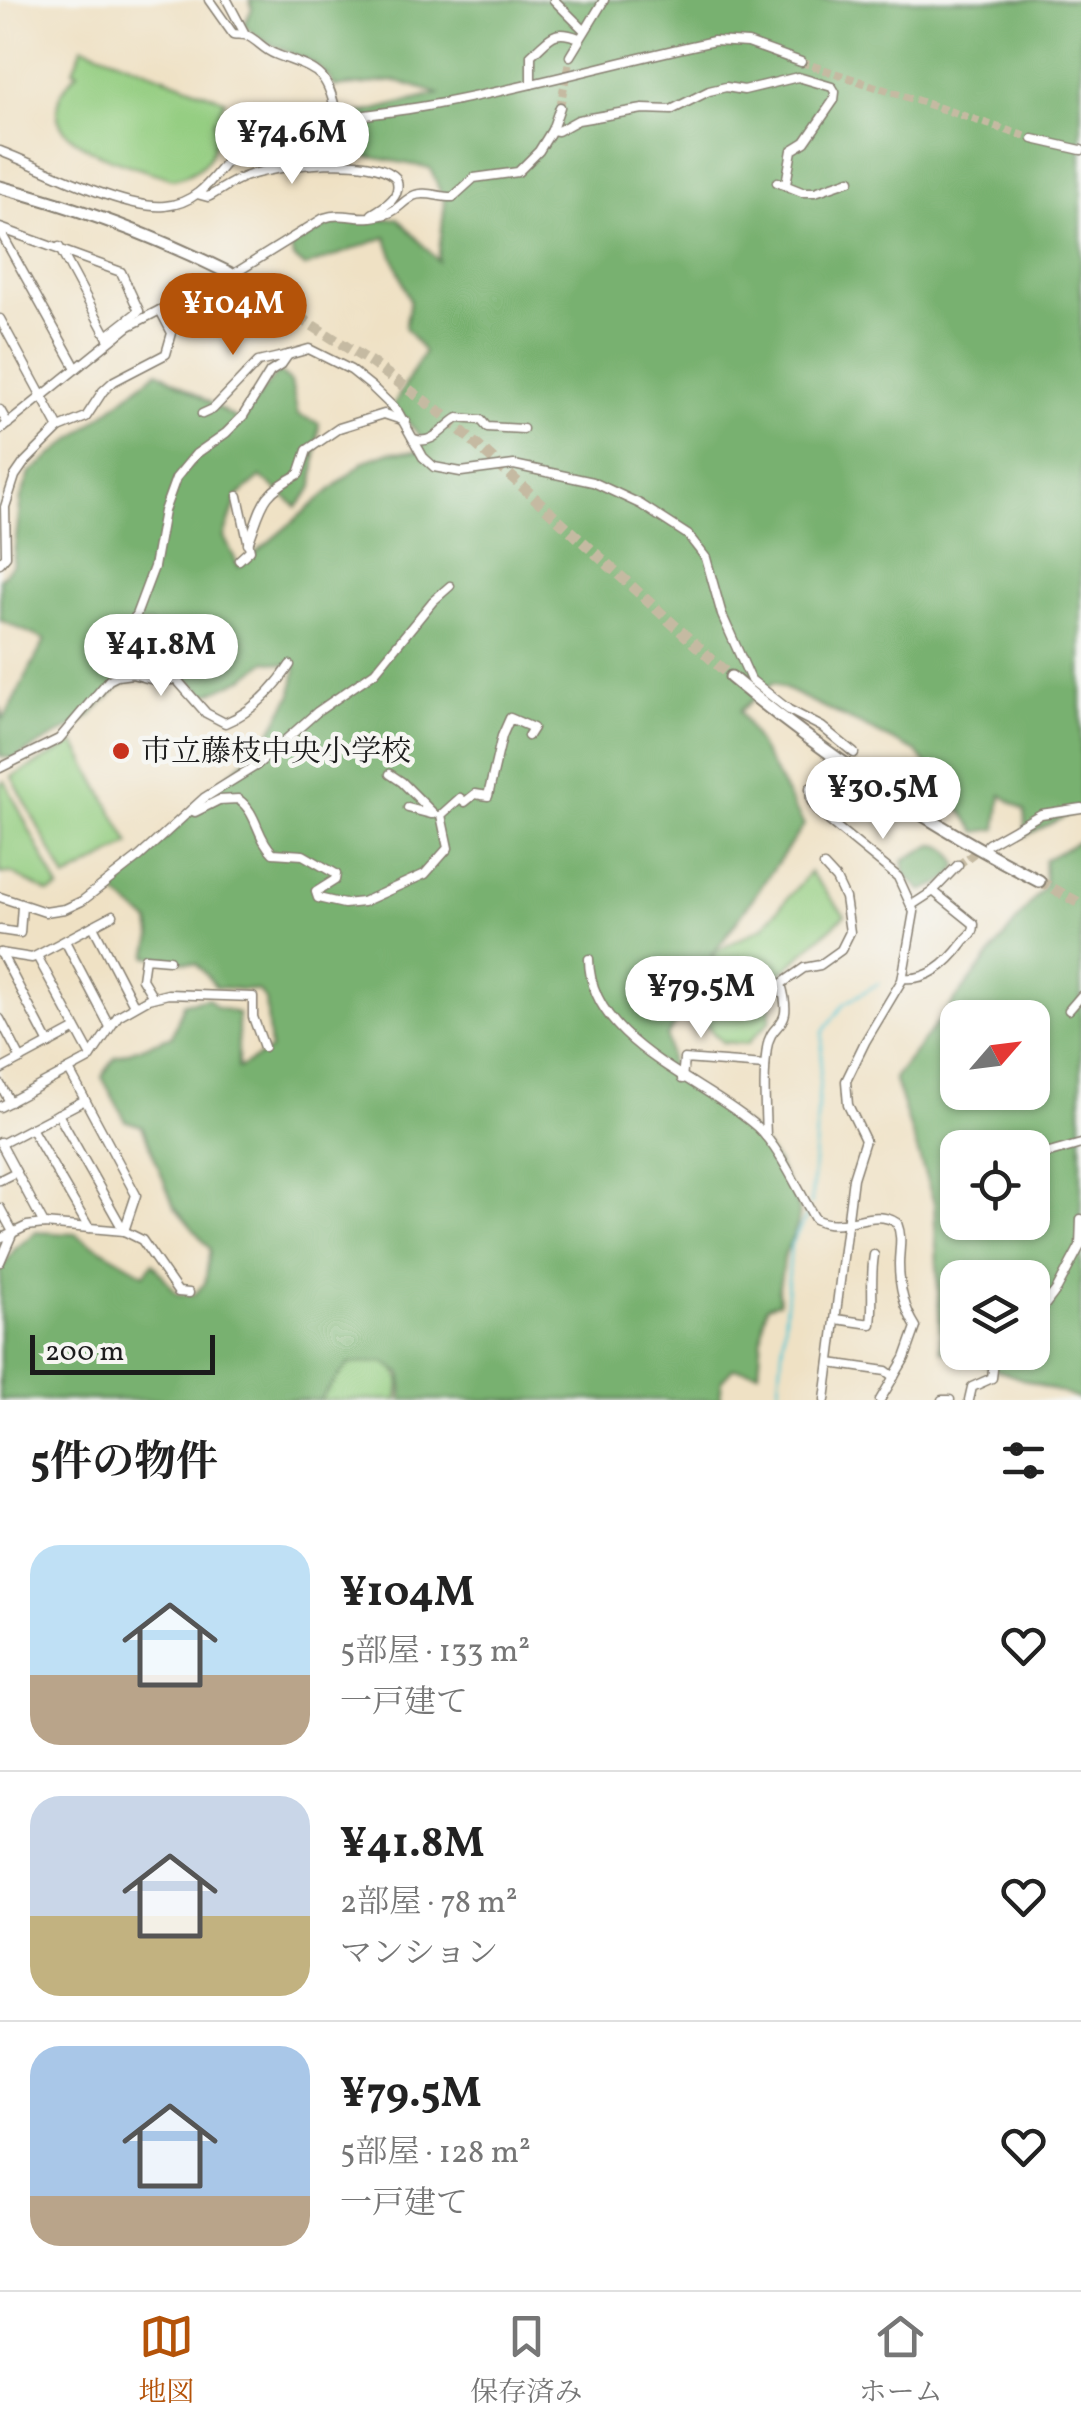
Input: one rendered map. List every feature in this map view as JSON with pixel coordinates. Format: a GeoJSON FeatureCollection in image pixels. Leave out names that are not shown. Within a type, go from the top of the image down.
{"type":"FeatureCollection","features":[{"type":"Feature","properties":{"kind":"highway"},"geometry":{"type":"LineString","coordinates":[[0,187],[89,212],[230,273],[93,218],[0,196]]}},
{"type":"Feature","properties":{"kind":"highway"},"geometry":{"type":"LineString","coordinates":[[731,678],[837,760],[938,825],[1039,881]]}},
{"type":"Feature","properties":{"kind":"street"},"geometry":{"type":"LineString","coordinates":[[209,0],[233,34],[245,34]]}},
{"type":"Feature","properties":{"kind":"street"},"geometry":{"type":"LineString","coordinates":[[228,0],[245,34],[271,53],[306,64],[323,76],[332,92],[337,117]]}},
{"type":"Feature","properties":{"kind":"street"},"geometry":{"type":"LineString","coordinates":[[554,0],[582,34]]}},
{"type":"Feature","properties":{"kind":"street"},"geometry":{"type":"LineString","coordinates":[[570,56],[604,0]]}},
{"type":"Feature","properties":{"kind":"street"},"geometry":{"type":"LineString","coordinates":[[531,84],[531,56],[553,34],[582,34]]}},
{"type":"Feature","properties":{"kind":"street"},"geometry":{"type":"LineString","coordinates":[[0,151],[135,203],[171,206],[206,188],[232,154],[246,143],[337,117],[432,106],[714,41],[748,43],[801,62]]}},
{"type":"Feature","properties":{"kind":"street"},"geometry":{"type":"LineString","coordinates":[[552,130],[619,112],[671,110],[710,91],[726,87],[744,90],[798,76],[832,87],[834,100],[805,142],[796,144],[792,150],[782,183],[802,192],[815,192],[850,180]]}},
{"type":"Feature","properties":{"kind":"street"},"geometry":{"type":"LineString","coordinates":[[108,339],[160,310],[200,295],[324,218],[347,214],[366,218],[394,212],[412,196],[453,197],[474,178],[518,172],[539,151],[560,107]]}},
{"type":"Feature","properties":{"kind":"street"},"geometry":{"type":"LineString","coordinates":[[1033,138],[1081,150]]}},
{"type":"Feature","properties":{"kind":"street"},"geometry":{"type":"LineString","coordinates":[[197,194],[208,197],[256,173],[334,162],[385,169],[396,178],[398,191],[366,218]]}},
{"type":"Feature","properties":{"kind":"street"},"geometry":{"type":"LineString","coordinates":[[0,229],[120,272],[140,311],[4,427],[0,410]]}},
{"type":"Feature","properties":{"kind":"street"},"geometry":{"type":"LineString","coordinates":[[0,229],[76,368]]}},
{"type":"Feature","properties":{"kind":"street"},"geometry":{"type":"LineString","coordinates":[[58,248],[108,339]]}},
{"type":"Feature","properties":{"kind":"street"},"geometry":{"type":"LineString","coordinates":[[0,563],[8,544],[3,502],[15,476],[59,428],[86,417],[114,380],[166,354],[172,333],[160,310]]}},
{"type":"Feature","properties":{"kind":"street"},"geometry":{"type":"LineString","coordinates":[[0,319],[59,428]]}},
{"type":"Feature","properties":{"kind":"street"},"geometry":{"type":"LineString","coordinates":[[202,414],[213,408],[258,362],[315,350],[351,370],[405,421],[423,458],[434,467],[462,472],[514,464],[592,482],[640,504],[688,535],[706,558],[722,615],[752,680],[789,710],[822,727],[839,747],[854,753]]}},
{"type":"Feature","properties":{"kind":"street"},"geometry":{"type":"LineString","coordinates":[[125,674],[130,631],[154,567],[164,512],[176,478],[196,454],[244,416],[270,372],[288,355]]}},
{"type":"Feature","properties":{"kind":"street"},"geometry":{"type":"LineString","coordinates":[[248,544],[266,498],[277,484],[300,474],[304,455],[314,443],[354,421],[384,414],[405,421]]}},
{"type":"Feature","properties":{"kind":"street"},"geometry":{"type":"LineString","coordinates":[[414,439],[429,439],[458,418],[481,420],[487,427],[523,428]]}},
{"type":"Feature","properties":{"kind":"street"},"geometry":{"type":"LineString","coordinates":[[238,496],[250,550],[239,560]]}},
{"type":"Feature","properties":{"kind":"street"},"geometry":{"type":"LineString","coordinates":[[0,896],[22,906],[53,912],[82,901],[212,792],[257,765],[318,712],[375,672],[450,586]]}},
{"type":"Feature","properties":{"kind":"street"},"geometry":{"type":"LineString","coordinates":[[0,768],[58,740],[109,680],[125,674],[176,680],[206,713],[225,723],[250,711],[290,665]]}},
{"type":"Feature","properties":{"kind":"street"},"geometry":{"type":"LineString","coordinates":[[408,808],[437,814],[460,798],[466,802],[476,794],[488,796],[510,718],[533,728],[528,736]]}},
{"type":"Feature","properties":{"kind":"street"},"geometry":{"type":"LineString","coordinates":[[190,810],[196,812],[228,798],[245,804],[273,853],[303,854],[336,874],[335,880],[316,895],[318,898],[344,904],[363,902],[425,874],[448,848],[437,814],[390,774]]}},
{"type":"Feature","properties":{"kind":"street"},"geometry":{"type":"LineString","coordinates":[[810,788],[818,811],[898,877],[914,912],[903,978],[846,1082],[848,1106],[864,1140],[852,1178],[825,1400]]}},
{"type":"Feature","properties":{"kind":"street"},"geometry":{"type":"LineString","coordinates":[[988,844],[1041,814],[1081,808]]}},
{"type":"Feature","properties":{"kind":"street"},"geometry":{"type":"LineString","coordinates":[[912,904],[933,891],[958,865]]}},
{"type":"Feature","properties":{"kind":"street"},"geometry":{"type":"LineString","coordinates":[[766,1136],[767,1042],[785,1020],[786,1000],[781,984],[841,950],[850,932],[845,898],[824,866]]}},
{"type":"Feature","properties":{"kind":"street"},"geometry":{"type":"LineString","coordinates":[[903,978],[914,979],[931,972],[953,958],[974,933],[974,924],[933,891]]}},
{"type":"Feature","properties":{"kind":"street"},"geometry":{"type":"LineString","coordinates":[[0,930],[20,933],[22,906]]}},
{"type":"Feature","properties":{"kind":"street"},"geometry":{"type":"LineString","coordinates":[[0,953],[32,958],[113,915]]}},
{"type":"Feature","properties":{"kind":"street"},"geometry":{"type":"LineString","coordinates":[[92,926],[134,1005]]}},
{"type":"Feature","properties":{"kind":"street"},"geometry":{"type":"LineString","coordinates":[[65,941],[110,1025]]}},
{"type":"Feature","properties":{"kind":"street"},"geometry":{"type":"LineString","coordinates":[[0,953],[49,1044]]}},
{"type":"Feature","properties":{"kind":"street"},"geometry":{"type":"LineString","coordinates":[[37,956],[91,1056]]}},
{"type":"Feature","properties":{"kind":"street"},"geometry":{"type":"LineString","coordinates":[[153,997],[141,974],[145,958],[169,960]]}},
{"type":"Feature","properties":{"kind":"street"},"geometry":{"type":"LineString","coordinates":[[589,960],[589,980],[598,1003],[659,1062],[732,1107],[766,1136],[815,1219],[828,1226],[882,1216],[897,1224],[902,1245],[898,1260],[904,1306],[916,1327],[905,1358],[880,1400]]}},
{"type":"Feature","properties":{"kind":"street"},"geometry":{"type":"LineString","coordinates":[[1069,1010],[1081,996]]}},
{"type":"Feature","properties":{"kind":"street"},"geometry":{"type":"LineString","coordinates":[[0,1107],[91,1056],[110,1025],[134,1005],[153,997],[253,997],[253,1017],[264,1047]]}},
{"type":"Feature","properties":{"kind":"street"},"geometry":{"type":"LineString","coordinates":[[0,1019],[21,1058]]}},
{"type":"Feature","properties":{"kind":"street"},"geometry":{"type":"LineString","coordinates":[[0,1070],[76,1029]]}},
{"type":"Feature","properties":{"kind":"street"},"geometry":{"type":"LineString","coordinates":[[682,1078],[684,1058],[765,1066]]}},
{"type":"Feature","properties":{"kind":"street"},"geometry":{"type":"LineString","coordinates":[[70,1070],[136,1195],[124,1231]]}},
{"type":"Feature","properties":{"kind":"street"},"geometry":{"type":"LineString","coordinates":[[0,1084],[10,1102]]}},
{"type":"Feature","properties":{"kind":"street"},"geometry":{"type":"LineString","coordinates":[[44,1224],[0,1143],[85,1100]]}},
{"type":"Feature","properties":{"kind":"street"},"geometry":{"type":"LineString","coordinates":[[58,1114],[124,1231]]}},
{"type":"Feature","properties":{"kind":"street"},"geometry":{"type":"LineString","coordinates":[[31,1128],[89,1228]]}},
{"type":"Feature","properties":{"kind":"street"},"geometry":{"type":"LineString","coordinates":[[1050,1153],[1081,1144]]}},
{"type":"Feature","properties":{"kind":"street"},"geometry":{"type":"LineString","coordinates":[[0,1180],[16,1172]]}},
{"type":"Feature","properties":{"kind":"street"},"geometry":{"type":"LineString","coordinates":[[0,1208],[13,1232]]}},
{"type":"Feature","properties":{"kind":"street"},"geometry":{"type":"LineString","coordinates":[[1050,1298],[1080,1246],[1081,1219]]}},
{"type":"Feature","properties":{"kind":"street"},"geometry":{"type":"LineString","coordinates":[[0,1239],[44,1224],[124,1231],[142,1240],[178,1292],[189,1293]]}},
{"type":"Feature","properties":{"kind":"street"},"geometry":{"type":"LineString","coordinates":[[0,1262],[13,1232]]}},
{"type":"Feature","properties":{"kind":"street"},"geometry":{"type":"LineString","coordinates":[[836,1319],[871,1324],[874,1304],[869,1287],[874,1255]]}},
{"type":"Feature","properties":{"kind":"street"},"geometry":{"type":"LineString","coordinates":[[830,1363],[886,1371],[894,1378]]}},
{"type":"Feature","properties":{"kind":"street"},"geometry":{"type":"LineString","coordinates":[[968,1400],[972,1387],[992,1378],[993,1370]]}},
{"type":"Feature","properties":{"kind":"street"},"geometry":{"type":"LineString","coordinates":[[942,1400],[950,1400]]}},
{"type":"Feature","properties":{"kind":"green space"},"geometry":{"type":"Polygon","coordinates":[[[250,0],[1081,0],[1081,809],[1025,836],[1025,811],[1001,795],[997,829],[977,832],[917,752],[773,683],[740,711],[804,825],[710,959],[698,987],[667,1036],[672,1076],[754,1132],[777,1163],[799,1208],[798,1224],[785,1254],[779,1302],[767,1306],[763,1322],[759,1372],[733,1368],[722,1380],[720,1400],[402,1400],[402,1374],[384,1362],[349,1364],[319,1400],[0,1400],[0,1271],[15,1249],[36,1232],[75,1234],[144,1274],[153,1263],[177,1294],[194,1295],[205,1283],[210,1249],[174,1206],[142,1126],[126,1121],[102,1077],[115,1057],[172,1036],[184,1003],[208,998],[216,1007],[238,1013],[238,1068],[270,1050],[266,1001],[259,991],[216,987],[197,964],[147,956],[152,937],[150,922],[111,891],[267,738],[292,694],[296,667],[267,661],[243,679],[206,695],[181,673],[152,672],[152,625],[138,624],[122,684],[88,718],[13,759],[0,756],[0,706],[4,719],[45,640],[0,620],[0,579],[13,564],[21,498],[30,473],[158,371],[240,421],[278,371],[291,382],[298,415],[319,423],[313,487],[297,507],[261,477],[238,496],[224,537],[239,567],[365,461],[390,452],[420,451],[422,438],[393,406],[424,352],[405,327],[410,301],[386,237],[305,267],[293,257],[291,247],[330,224],[398,218],[438,261],[445,203],[430,168],[360,155],[281,148],[302,128],[439,94],[397,81],[335,87],[316,66],[256,36],[244,25],[252,9],[250,0]]]}},
{"type":"Feature","properties":{"kind":"green space"},"geometry":{"type":"Polygon","coordinates":[[[83,46],[225,100],[217,121],[214,120],[212,151],[202,166],[173,179],[105,156],[66,132],[57,115],[60,96],[78,72],[73,70],[83,46]]]}},
{"type":"Feature","properties":{"kind":"green space"},"geometry":{"type":"Polygon","coordinates":[[[75,743],[130,844],[66,879],[12,777],[75,743]]]}},
{"type":"Feature","properties":{"kind":"green space"},"geometry":{"type":"Polygon","coordinates":[[[5,781],[59,889],[49,893],[11,873],[0,874],[0,784],[5,781]]]}},
{"type":"Feature","properties":{"kind":"green space"},"geometry":{"type":"Polygon","coordinates":[[[1081,840],[1081,1400],[997,1370],[1050,1370],[1050,1260],[940,1260],[940,1329],[934,1203],[894,1078],[940,1019],[940,1110],[1050,1110],[1050,1000],[955,1000],[1045,885],[1044,860],[1081,840]]]}},
{"type":"Feature","properties":{"kind":"green space"},"geometry":{"type":"Polygon","coordinates":[[[933,845],[949,850],[958,865],[947,879],[922,891],[905,875],[903,860],[933,845]]]}},
{"type":"Feature","properties":{"kind":"green space"},"geometry":{"type":"Polygon","coordinates":[[[810,872],[845,915],[771,982],[770,1021],[747,1044],[722,1042],[707,1026],[715,952],[763,927],[810,872]]]}},
{"type":"Feature","properties":{"kind":"green space"},"geometry":{"type":"Polygon","coordinates":[[[383,1335],[400,1380],[398,1400],[309,1400],[328,1361],[383,1335]]]}},
{"type":"Feature","properties":{"kind":"waterway"},"geometry":{"type":"LineString","coordinates":[[811,1204],[823,1032],[844,1004],[879,983]]}},
{"type":"Feature","properties":{"kind":"waterway"},"geometry":{"type":"LineString","coordinates":[[778,1400],[791,1244],[809,1212]]}},
{"type":"Feature","properties":{"kind":"tunnel"},"geometry":{"type":"LineString","coordinates":[[560,107],[570,56]]}},
{"type":"Feature","properties":{"kind":"tunnel"},"geometry":{"type":"LineString","coordinates":[[801,62],[1033,139]]}},
{"type":"Feature","properties":{"kind":"tunnel"},"geometry":{"type":"LineString","coordinates":[[229,273],[369,361],[444,415],[731,677]]}},
{"type":"Feature","properties":{"kind":"tunnel"},"geometry":{"type":"LineString","coordinates":[[810,788],[822,771]]}},
{"type":"Feature","properties":{"kind":"tunnel"},"geometry":{"type":"LineString","coordinates":[[958,865],[980,849]]}},
{"type":"Feature","properties":{"kind":"tunnel"},"geometry":{"type":"LineString","coordinates":[[1039,881],[1081,904]]}},
{"type":"Feature","properties":{"kind":"place","name":"市立藤枝中央小学校"},"geometry":{"type":"Point","coordinates":[121,751]}}]}
